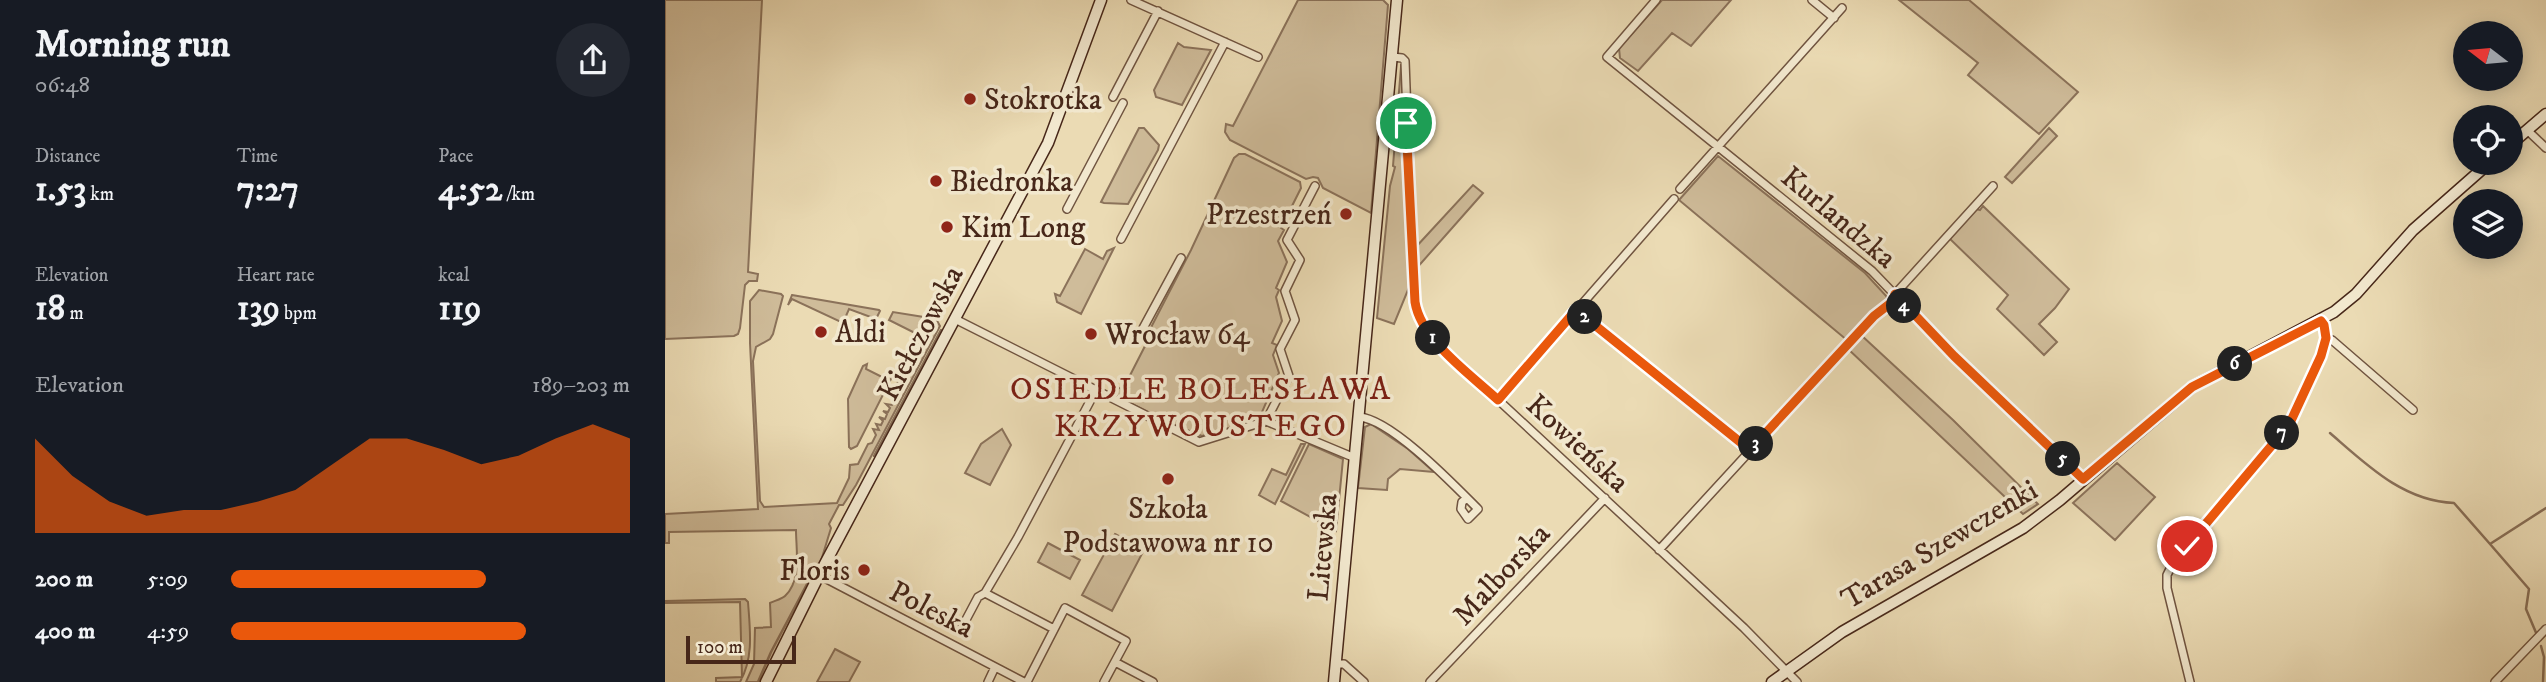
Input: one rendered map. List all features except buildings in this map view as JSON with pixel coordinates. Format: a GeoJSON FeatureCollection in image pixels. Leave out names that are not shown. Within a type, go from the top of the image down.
{"type":"FeatureCollection","features":[{"type":"Feature","properties":{"kind":"street","name":"Kiełczowska"},"geometry":{"type":"LineString","coordinates":[[766,682],[819,575],[1048,143],[1101,0]]}},
{"type":"Feature","properties":{"kind":"street"},"geometry":{"type":"LineString","coordinates":[[1131,0],[1258,57]]}},
{"type":"Feature","properties":{"kind":"street","name":"Litewska"},"geometry":{"type":"LineString","coordinates":[[1334,682],[1397,0]]}},
{"type":"Feature","properties":{"kind":"street","name":"Kurlandzka"},"geometry":{"type":"LineString","coordinates":[[1656,0],[1607,57],[1872,271],[1954,356],[2083,479]]}},
{"type":"Feature","properties":{"kind":"street"},"geometry":{"type":"LineString","coordinates":[[1812,0],[1833,18]]}},
{"type":"Feature","properties":{"kind":"street"},"geometry":{"type":"LineString","coordinates":[[1680,190],[1842,8]]}},
{"type":"Feature","properties":{"kind":"street"},"geometry":{"type":"LineString","coordinates":[[1113,97],[1158,12]]}},
{"type":"Feature","properties":{"kind":"street"},"geometry":{"type":"LineString","coordinates":[[1121,239],[1225,42]]}},
{"type":"Feature","properties":{"kind":"street","name":"Kowieńska"},"geometry":{"type":"LineString","coordinates":[[1392,57],[1404,59],[1408,184],[1417,315],[1439,345],[1744,628],[1797,682]]}},
{"type":"Feature","properties":{"kind":"street"},"geometry":{"type":"LineString","coordinates":[[1067,209],[1123,103]]}},
{"type":"Feature","properties":{"kind":"street"},"geometry":{"type":"LineString","coordinates":[[2523,134],[2546,114]]}},
{"type":"Feature","properties":{"kind":"street"},"geometry":{"type":"LineString","coordinates":[[2527,130],[2546,148]]}},
{"type":"Feature","properties":{"kind":"street","name":"Tarasa Szewczenki"},"geometry":{"type":"LineString","coordinates":[[1772,682],[1823,643],[2011,536],[2046,511],[2192,387],[2321,321],[2344,304],[2413,230],[2475,175]]}},
{"type":"Feature","properties":{"kind":"street"},"geometry":{"type":"LineString","coordinates":[[1266,421],[1289,376],[1280,349],[1295,320],[1285,291],[1300,260],[1287,240],[1315,186]]}},
{"type":"Feature","properties":{"kind":"street"},"geometry":{"type":"LineString","coordinates":[[1659,550],[1874,316],[1892,302],[1895,294],[1993,186]]}},
{"type":"Feature","properties":{"kind":"street"},"geometry":{"type":"LineString","coordinates":[[1498,400],[1674,199]]}},
{"type":"Feature","properties":{"kind":"street"},"geometry":{"type":"LineString","coordinates":[[1141,332],[1181,258]]}},
{"type":"Feature","properties":{"kind":"street"},"geometry":{"type":"LineString","coordinates":[[1576,310],[1750,450]]}},
{"type":"Feature","properties":{"kind":"street"},"geometry":{"type":"LineString","coordinates":[[955,319],[1199,442],[1266,421],[1355,458]]}},
{"type":"Feature","properties":{"kind":"street"},"geometry":{"type":"LineString","coordinates":[[2190,682],[2167,588],[2167,575],[2187,546],[2289,425],[2310,383],[2326,338],[2321,321]]}},
{"type":"Feature","properties":{"kind":"street"},"geometry":{"type":"LineString","coordinates":[[2326,338],[2332,340],[2413,410]]}},
{"type":"Feature","properties":{"kind":"street","name":"Poleska"},"geometry":{"type":"LineString","coordinates":[[960,631],[1042,493],[1096,390]]}},
{"type":"Feature","properties":{"kind":"street"},"geometry":{"type":"LineString","coordinates":[[1359,417],[1369,418],[1411,446],[1467,498]]}},
{"type":"Feature","properties":{"kind":"street","name":"Malborska"},"geometry":{"type":"LineString","coordinates":[[1430,682],[1605,498]]}},
{"type":"Feature","properties":{"kind":"street","name":"Poleska"},"geometry":{"type":"LineString","coordinates":[[819,575],[1026,682],[1065,608],[1126,641],[1104,682]]}},
{"type":"Feature","properties":{"kind":"street","name":"Poleska"},"geometry":{"type":"LineString","coordinates":[[985,593],[1054,629]]}},
{"type":"Feature","properties":{"kind":"street"},"geometry":{"type":"LineString","coordinates":[[2495,682],[2544,634]]}},
{"type":"Feature","properties":{"kind":"street"},"geometry":{"type":"LineString","coordinates":[[1115,662],[1153,682]]}},
{"type":"Feature","properties":{"kind":"street"},"geometry":{"type":"LineString","coordinates":[[1336,664],[1344,664],[1364,682]]}},
{"type":"Feature","properties":{"kind":"street"},"geometry":{"type":"LineString","coordinates":[[988,682],[995,667]]}},
{"type":"Feature","properties":{"kind":"shaded area"},"geometry":{"type":"Polygon","coordinates":[[[665,0],[762,0],[748,272],[758,274],[757,281],[749,281],[745,285],[740,328],[734,336],[665,339],[665,0]]]}},
{"type":"Feature","properties":{"kind":"shaded area"},"geometry":{"type":"Polygon","coordinates":[[[1298,0],[1383,0],[1388,5],[1371,213],[1323,188],[1318,178],[1306,179],[1230,140],[1225,132],[1226,124],[1233,126],[1298,0]]]}},
{"type":"Feature","properties":{"kind":"shaded area"},"geometry":{"type":"Polygon","coordinates":[[[1662,0],[1731,0],[1691,46],[1672,33],[1638,71],[1620,58],[1619,48],[1662,0]]]}},
{"type":"Feature","properties":{"kind":"shaded area"},"geometry":{"type":"Polygon","coordinates":[[[1899,0],[1969,0],[2078,92],[2039,134],[1968,75],[1978,63],[1899,0]]]}},
{"type":"Feature","properties":{"kind":"shaded area"},"geometry":{"type":"Polygon","coordinates":[[[1178,43],[1184,47],[1211,50],[1182,105],[1156,97],[1154,90],[1178,43]]]}},
{"type":"Feature","properties":{"kind":"shaded area"},"geometry":{"type":"Polygon","coordinates":[[[1401,67],[1404,72],[1410,285],[1394,324],[1377,318],[1390,186],[1395,167],[1401,67]]]}},
{"type":"Feature","properties":{"kind":"shaded area"},"geometry":{"type":"Polygon","coordinates":[[[1139,128],[1144,128],[1159,145],[1158,150],[1128,204],[1101,202],[1139,128]]]}},
{"type":"Feature","properties":{"kind":"shaded area"},"geometry":{"type":"Polygon","coordinates":[[[2049,128],[2057,136],[2012,183],[2005,177],[2049,128]]]}},
{"type":"Feature","properties":{"kind":"shaded area"},"geometry":{"type":"Polygon","coordinates":[[[1245,154],[1300,182],[1301,188],[1281,228],[1284,230],[1278,241],[1287,262],[1276,288],[1279,290],[1276,297],[1282,321],[1272,343],[1277,345],[1273,355],[1279,373],[1259,419],[1202,436],[1114,395],[1116,387],[1123,389],[1234,158],[1245,154]]]}},
{"type":"Feature","properties":{"kind":"shaded area"},"geometry":{"type":"Polygon","coordinates":[[[1718,156],[1865,273],[1888,298],[1848,341],[1679,200],[1718,156]]]}},
{"type":"Feature","properties":{"kind":"shaded area"},"geometry":{"type":"Polygon","coordinates":[[[1473,185],[1483,193],[1415,270],[1415,248],[1473,185]]]}},
{"type":"Feature","properties":{"kind":"shaded area"},"geometry":{"type":"Polygon","coordinates":[[[1983,206],[2069,289],[2039,324],[2057,342],[2044,355],[1997,309],[2008,295],[1949,238],[1976,209],[1980,210],[1983,206]]]}},
{"type":"Feature","properties":{"kind":"shaded area"},"geometry":{"type":"Polygon","coordinates":[[[1114,248],[1081,314],[1057,302],[1055,294],[1060,296],[1085,249],[1103,259],[1107,251],[1114,248]]]}},
{"type":"Feature","properties":{"kind":"shaded area"},"geometry":{"type":"Polygon","coordinates":[[[759,290],[783,296],[773,334],[770,339],[756,347],[753,361],[760,501],[764,507],[837,503],[849,478],[850,465],[858,464],[876,435],[873,429],[879,430],[876,424],[881,425],[883,421],[879,417],[885,419],[887,414],[883,411],[888,412],[890,408],[886,404],[892,405],[894,401],[890,397],[896,398],[898,393],[894,390],[921,336],[889,320],[893,312],[936,319],[940,326],[856,485],[843,505],[839,505],[829,524],[831,528],[820,564],[763,682],[746,682],[754,664],[755,628],[771,627],[770,603],[785,596],[794,582],[797,564],[796,530],[669,532],[669,543],[665,543],[665,514],[758,509],[750,301],[759,290]]]}},
{"type":"Feature","properties":{"kind":"shaded area"},"geometry":{"type":"Polygon","coordinates":[[[792,295],[880,311],[876,319],[849,309],[843,323],[792,299],[788,305],[792,295]]]}},
{"type":"Feature","properties":{"kind":"shaded area"},"geometry":{"type":"Polygon","coordinates":[[[1861,335],[2038,504],[2023,514],[1847,348],[1861,335]]]}},
{"type":"Feature","properties":{"kind":"shaded area"},"geometry":{"type":"Polygon","coordinates":[[[867,364],[866,369],[888,380],[890,375],[892,377],[857,446],[851,449],[848,399],[863,366],[867,364]]]}},
{"type":"Feature","properties":{"kind":"shaded area"},"geometry":{"type":"Polygon","coordinates":[[[1371,424],[1408,449],[1434,472],[1400,469],[1388,479],[1387,490],[1358,488],[1365,427],[1371,424]]]}},
{"type":"Feature","properties":{"kind":"shaded area"},"geometry":{"type":"Polygon","coordinates":[[[1002,429],[1011,445],[990,485],[965,473],[981,444],[1002,429]]]}},
{"type":"Feature","properties":{"kind":"shaded area"},"geometry":{"type":"Polygon","coordinates":[[[1301,444],[1305,444],[1275,504],[1259,495],[1272,469],[1286,475],[1301,444]]]}},
{"type":"Feature","properties":{"kind":"shaded area"},"geometry":{"type":"Polygon","coordinates":[[[1309,444],[1343,459],[1336,531],[1281,501],[1309,444]]]}},
{"type":"Feature","properties":{"kind":"shaded area"},"geometry":{"type":"Polygon","coordinates":[[[2117,463],[2155,497],[2115,540],[2073,503],[2117,463]]]}},
{"type":"Feature","properties":{"kind":"shaded area"},"geometry":{"type":"Polygon","coordinates":[[[1115,534],[1144,550],[1112,611],[1082,595],[1115,534]]]}},
{"type":"Feature","properties":{"kind":"shaded area"},"geometry":{"type":"Polygon","coordinates":[[[1048,543],[1080,560],[1070,579],[1038,562],[1048,543]]]}},
{"type":"Feature","properties":{"kind":"shaded area"},"geometry":{"type":"Polygon","coordinates":[[[745,599],[748,602],[750,643],[744,673],[740,682],[716,682],[716,678],[742,677],[740,602],[665,601],[745,599]]]}},
{"type":"Feature","properties":{"kind":"shaded area"},"geometry":{"type":"Polygon","coordinates":[[[835,649],[860,662],[849,682],[817,682],[835,649]]]}},
{"type":"Feature","properties":{"kind":"waterway"},"geometry":{"type":"LineString","coordinates":[[874,456],[941,330]]}},
{"type":"Feature","properties":{"kind":"waterway"},"geometry":{"type":"LineString","coordinates":[[2330,433],[2372,469],[2402,488],[2418,496],[2454,503],[2490,544],[2546,508]]}},
{"type":"Feature","properties":{"kind":"waterway"},"geometry":{"type":"LineString","coordinates":[[2490,544],[2529,589],[2526,609],[2537,635]]}},
{"type":"Feature","properties":{"kind":"waterway"},"geometry":{"type":"LineString","coordinates":[[758,682],[815,569]]}},
{"type":"Feature","properties":{"kind":"waterway"},"geometry":{"type":"LineString","coordinates":[[2541,646],[2544,657],[2543,682]]}},
{"type":"Feature","properties":{"kind":"place","name":"Stokrotka"},"geometry":{"type":"Point","coordinates":[970,99]}},
{"type":"Feature","properties":{"kind":"place","name":"Biedronka"},"geometry":{"type":"Point","coordinates":[936,181]}},
{"type":"Feature","properties":{"kind":"place","name":"Przestrzeń"},"geometry":{"type":"Point","coordinates":[1346,214]}},
{"type":"Feature","properties":{"kind":"place","name":"Kim Long"},"geometry":{"type":"Point","coordinates":[947,227]}},
{"type":"Feature","properties":{"kind":"place","name":"Aldi"},"geometry":{"type":"Point","coordinates":[821,332]}},
{"type":"Feature","properties":{"kind":"place","name":"Wrocław 64"},"geometry":{"type":"Point","coordinates":[1091,334]}},
{"type":"Feature","properties":{"kind":"place","name":"Szkoła Podstawowa nr 10"},"geometry":{"type":"Point","coordinates":[1168,479]}},
{"type":"Feature","properties":{"kind":"place","name":"Floris"},"geometry":{"type":"Point","coordinates":[864,570]}},
{"type":"Feature","properties":{"kind":"district","name":"OSIEDLE BOLESŁAWA KRZYWOUSTEGO"},"geometry":{"type":"Point","coordinates":[1201,406]}},
{"type":"Feature","properties":{"kind":"route"},"geometry":{"type":"LineString","coordinates":[[1406,123],[1417,315],[1439,345],[1498,400],[1576,310],[1750,450],[1874,316],[1892,302],[1895,294],[1954,356],[2083,479],[2192,387],[2321,321],[2326,338],[2321,356],[2289,425],[2187,546]]}}]}
